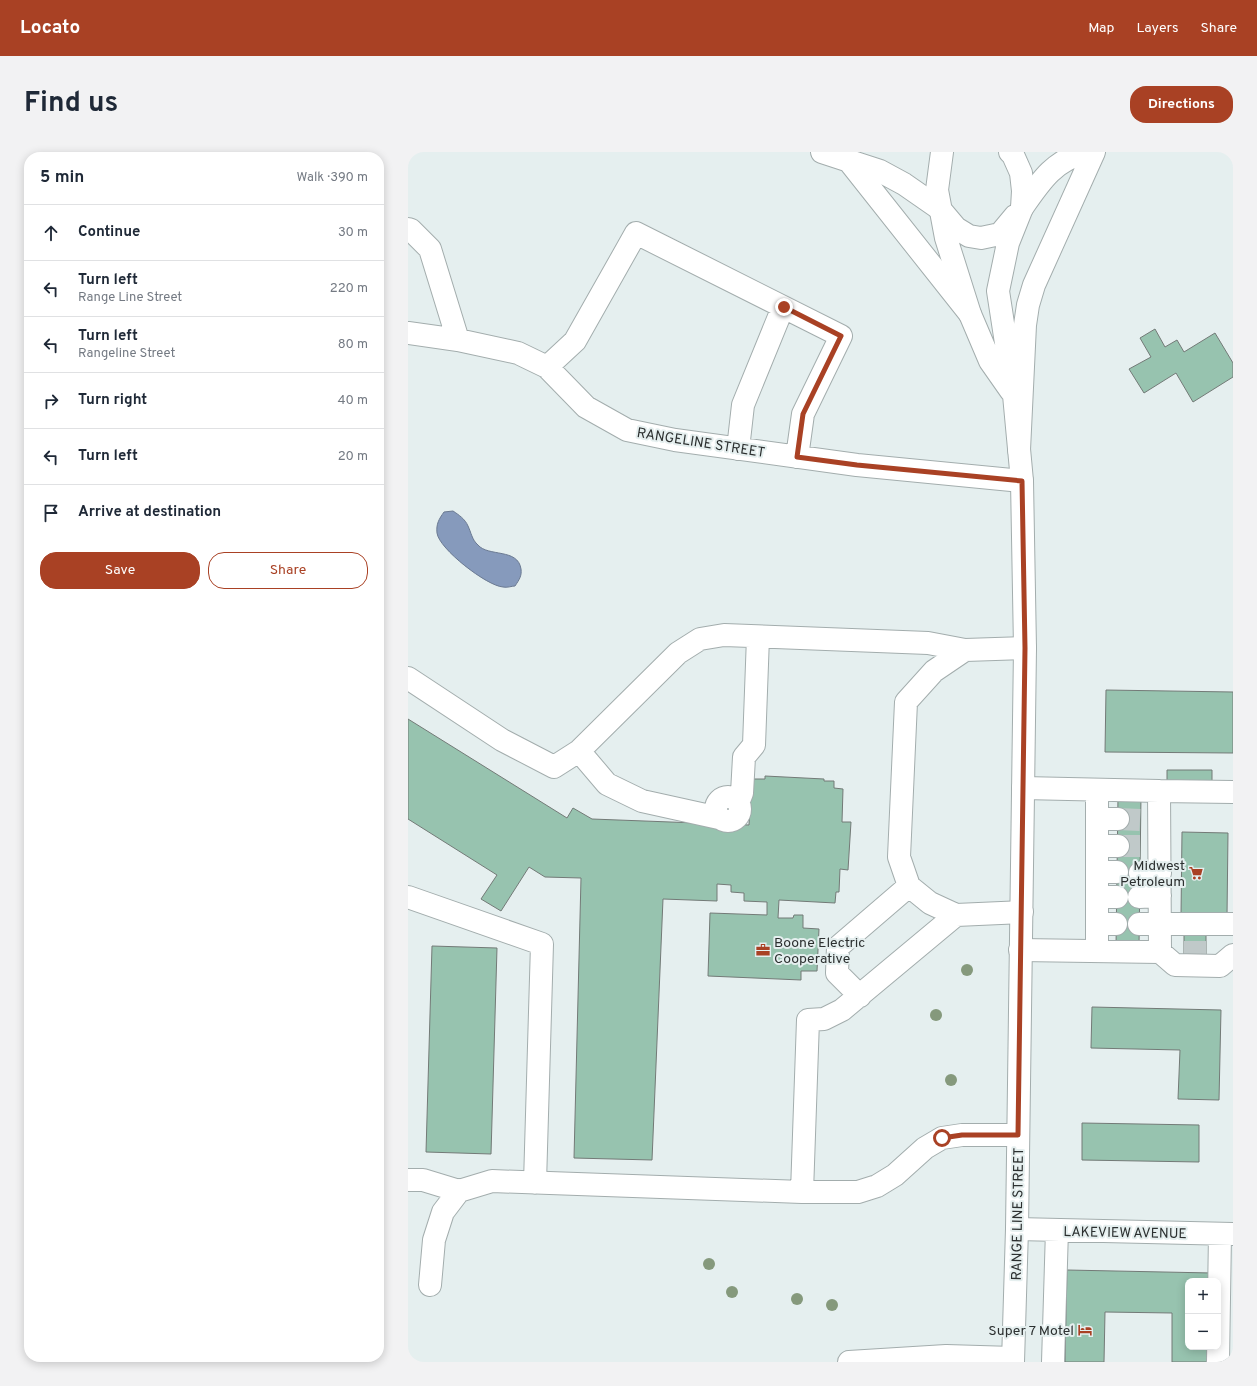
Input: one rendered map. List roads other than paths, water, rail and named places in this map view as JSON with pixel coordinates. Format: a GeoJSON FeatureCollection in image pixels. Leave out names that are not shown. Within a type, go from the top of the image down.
{"type":"FeatureCollection","features":[{"type":"Feature","properties":{"kind":"main road"},"geometry":{"type":"LineString","coordinates":[[822,152],[880,171],[898,180],[940,209],[956,228],[970,236],[981,238],[1000,234],[1051,170],[1062,161],[1086,152]]}},
{"type":"Feature","properties":{"kind":"main road"},"geometry":{"type":"LineString","coordinates":[[942,152],[937,190],[946,238],[970,314],[990,361],[1014,395]]}},
{"type":"Feature","properties":{"kind":"main road","name":"RANGE LINE STREET"},"geometry":{"type":"LineString","coordinates":[[1010,152],[1021,173],[1023,191],[1022,208],[1008,243],[998,291],[1014,395],[1022,481],[1025,648],[1017,1230],[1013,1360]]}},
{"type":"Feature","properties":{"kind":"main road"},"geometry":{"type":"LineString","coordinates":[[1019,450],[1025,325],[1028,305],[1034,285],[1094,152]]}},
{"type":"Feature","properties":{"kind":"main road"},"geometry":{"type":"LineString","coordinates":[[848,160],[970,314]]}},
{"type":"Feature","properties":{"kind":"main road"},"geometry":{"type":"LineString","coordinates":[[408,229],[411,230],[430,249],[458,340]]}},
{"type":"Feature","properties":{"kind":"main road"},"geometry":{"type":"LineString","coordinates":[[547,367],[576,341],[636,233],[841,336],[803,414],[797,457]]}},
{"type":"Feature","properties":{"kind":"main road"},"geometry":{"type":"LineString","coordinates":[[738,449],[743,405],[784,307]]}},
{"type":"Feature","properties":{"kind":"main road","name":"RANGELINE STREET"},"geometry":{"type":"LineString","coordinates":[[408,333],[458,340],[518,353],[547,367],[586,407],[627,430],[675,440],[857,465],[1022,481]]}},
{"type":"Feature","properties":{"kind":"main road"},"geometry":{"type":"LineString","coordinates":[[408,678],[502,740],[554,767],[579,751],[678,654],[700,639],[724,635],[928,642],[965,650],[1025,648]]}},
{"type":"Feature","properties":{"kind":"main road"},"geometry":{"type":"LineString","coordinates":[[579,751],[607,784],[642,801],[719,818],[726,821],[734,820],[739,814],[738,803],[742,793],[744,757],[754,745],[758,637]]}},
{"type":"Feature","properties":{"kind":"main road"},"geometry":{"type":"LineString","coordinates":[[965,650],[934,671],[906,702],[899,857],[909,886],[930,903],[956,915],[1022,912]]}},
{"type":"Feature","properties":{"kind":"main road"},"geometry":{"type":"LineString","coordinates":[[1023,788],[1233,792]]}},
{"type":"Feature","properties":{"kind":"main road"},"geometry":{"type":"LineString","coordinates":[[1097,790],[1108,819],[1107,924],[1097,950]]}},
{"type":"Feature","properties":{"kind":"main road"},"geometry":{"type":"LineString","coordinates":[[1159,791],[1150,820],[1150,924],[1160,952],[1175,965],[1220,966],[1233,955]]}},
{"type":"Feature","properties":{"kind":"main road"},"geometry":{"type":"LineString","coordinates":[[860,996],[837,973],[838,947],[909,886]]}},
{"type":"Feature","properties":{"kind":"main road"},"geometry":{"type":"LineString","coordinates":[[409,897],[542,944],[535,1183]]}},
{"type":"Feature","properties":{"kind":"main road"},"geometry":{"type":"LineString","coordinates":[[802,1192],[808,1020],[824,1019],[842,1010],[956,915]]}},
{"type":"Feature","properties":{"kind":"main road"},"geometry":{"type":"LineString","coordinates":[[1150,924],[1233,924]]}},
{"type":"Feature","properties":{"kind":"main road"},"geometry":{"type":"LineString","coordinates":[[1020,950],[1184,952]]}},
{"type":"Feature","properties":{"kind":"main road"},"geometry":{"type":"LineString","coordinates":[[1206,952],[1233,952]]}},
{"type":"Feature","properties":{"kind":"main road"},"geometry":{"type":"LineString","coordinates":[[408,1180],[423,1180],[459,1191],[492,1181],[802,1192],[858,1192],[877,1186],[895,1175],[925,1148],[942,1138],[962,1135],[1018,1135]]}},
{"type":"Feature","properties":{"kind":"main road"},"geometry":{"type":"LineString","coordinates":[[430,1285],[434,1240],[443,1212],[459,1191]]}},
{"type":"Feature","properties":{"kind":"main road","name":"LAKEVIEW AVENUE"},"geometry":{"type":"LineString","coordinates":[[1017,1230],[1227,1234]]}},
{"type":"Feature","properties":{"kind":"main road"},"geometry":{"type":"LineString","coordinates":[[1053,1362],[1057,1230]]}},
{"type":"Feature","properties":{"kind":"main road"},"geometry":{"type":"LineString","coordinates":[[1218,1362],[1227,1234]]}},
{"type":"Feature","properties":{"kind":"main road"},"geometry":{"type":"LineString","coordinates":[[849,1362],[946,1359],[1013,1360]]}},
{"type":"Feature","properties":{"kind":"water"},"geometry":{"type":"Polygon","coordinates":[[[453,511],[465,521],[474,541],[483,549],[509,555],[519,562],[521,574],[515,586],[503,587],[486,580],[465,566],[446,548],[437,533],[437,524],[444,512],[453,511]]]}},
{"type":"Feature","properties":{"kind":"tunnel"},"geometry":{"type":"LineString","coordinates":[[1118,819],[1141,820]]}},
{"type":"Feature","properties":{"kind":"tunnel"},"geometry":{"type":"LineString","coordinates":[[1118,846],[1140,846]]}},
{"type":"Feature","properties":{"kind":"tunnel"},"geometry":{"type":"LineString","coordinates":[[1184,952],[1206,952]]}},
{"type":"Feature","properties":{"kind":"place","name":"Midwest Petroleum"},"geometry":{"type":"Point","coordinates":[1196,873]}},
{"type":"Feature","properties":{"kind":"place","name":"Boone Electric Cooperative"},"geometry":{"type":"Point","coordinates":[763,950]}},
{"type":"Feature","properties":{"kind":"place","name":"Super 7 Motel"},"geometry":{"type":"Point","coordinates":[1085,1330]}}]}
